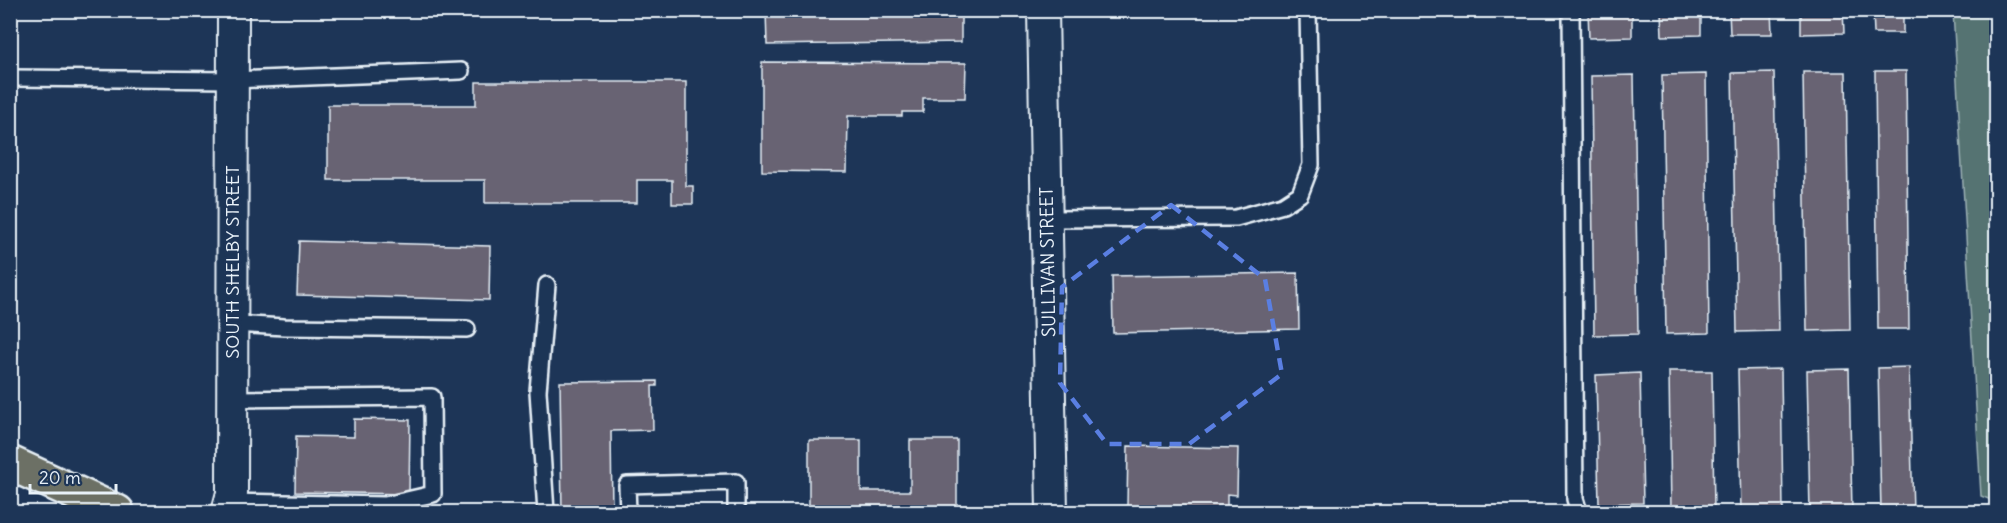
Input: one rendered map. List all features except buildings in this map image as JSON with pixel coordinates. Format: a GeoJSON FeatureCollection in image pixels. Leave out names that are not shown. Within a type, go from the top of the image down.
{"type":"FeatureCollection","features":[{"type":"Feature","properties":{"kind":"main road"},"geometry":{"type":"LineString","coordinates":[[10,463],[117,513]]}},
{"type":"Feature","properties":{"kind":"street","name":"SOUTH SHELBY STREET"},"geometry":{"type":"LineString","coordinates":[[229,507],[232,493],[233,399],[233,10]]}},
{"type":"Feature","properties":{"kind":"street","name":"SULLIVAN STREET"},"geometry":{"type":"LineString","coordinates":[[1043,10],[1052,513]]}},
{"type":"Feature","properties":{"kind":"lane"},"geometry":{"type":"LineString","coordinates":[[1047,219],[1236,218],[1283,205],[1299,194],[1311,165],[1308,10]]}},
{"type":"Feature","properties":{"kind":"lane"},"geometry":{"type":"LineString","coordinates":[[1570,10],[1575,499],[1579,513]]}},
{"type":"Feature","properties":{"kind":"lane"},"geometry":{"type":"LineString","coordinates":[[10,78],[233,80],[461,71]]}},
{"type":"Feature","properties":{"kind":"lane"},"geometry":{"type":"LineString","coordinates":[[546,513],[538,391],[547,285]]}},
{"type":"Feature","properties":{"kind":"lane"},"geometry":{"type":"LineString","coordinates":[[233,324],[284,327],[466,329]]}},
{"type":"Feature","properties":{"kind":"lane"},"geometry":{"type":"LineString","coordinates":[[229,507],[385,505],[433,494],[432,397],[233,399]]}},
{"type":"Feature","properties":{"kind":"lane"},"geometry":{"type":"LineString","coordinates":[[628,513],[627,485],[736,482],[736,513]]}},
{"type":"Feature","properties":{"kind":"highlighted area"},"geometry":{"type":"Polygon","coordinates":[[[1171,205],[1265,279],[1282,374],[1189,444],[1107,444],[1060,383],[1062,287],[1171,205]]]}},
{"type":"Feature","properties":{"kind":"green space"},"geometry":{"type":"Polygon","coordinates":[[[1953,11],[1996,11],[1996,502],[1981,496],[1953,11]]]}}]}
